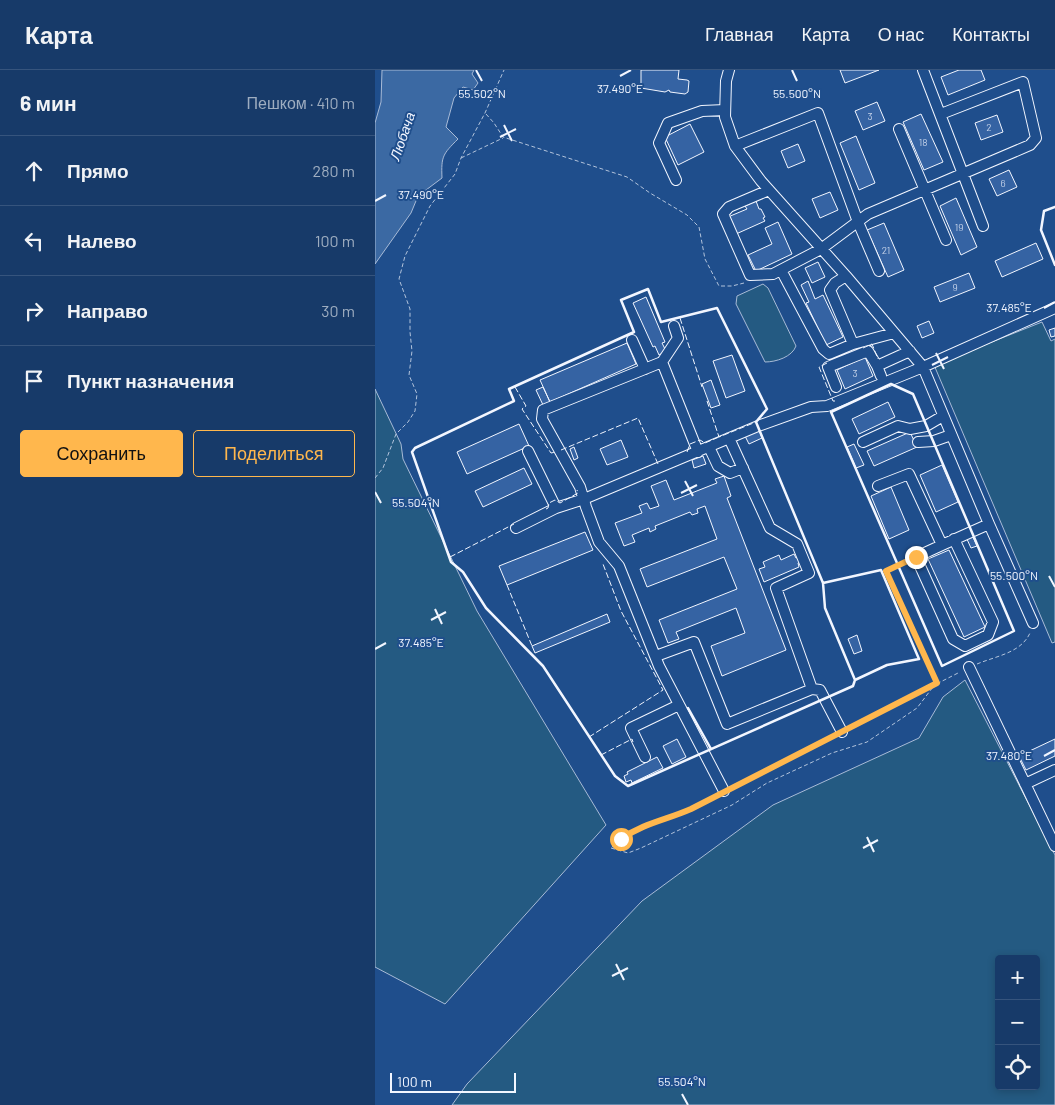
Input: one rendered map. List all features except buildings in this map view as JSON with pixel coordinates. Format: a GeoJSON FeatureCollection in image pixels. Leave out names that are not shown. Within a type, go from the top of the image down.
{"type":"FeatureCollection","features":[{"type":"Feature","properties":{"kind":"street"},"geometry":{"type":"LineString","coordinates":[[729,70],[726,81],[725,117],[735,146],[769,190],[846,276],[923,367],[1033,623]]}},
{"type":"Feature","properties":{"kind":"street"},"geometry":{"type":"LineString","coordinates":[[923,70],[983,226]]}},
{"type":"Feature","properties":{"kind":"street"},"geometry":{"type":"LineString","coordinates":[[769,190],[729,207],[723,214],[750,275],[773,274],[821,249],[868,214],[1030,145],[1036,138],[1023,82],[941,114]]}},
{"type":"Feature","properties":{"kind":"street"},"geometry":{"type":"LineString","coordinates":[[676,180],[659,143],[669,124],[702,111],[725,110]]}},
{"type":"Feature","properties":{"kind":"street"},"geometry":{"type":"LineString","coordinates":[[735,146],[818,113],[858,222],[879,270]]}},
{"type":"Feature","properties":{"kind":"street"},"geometry":{"type":"LineString","coordinates":[[899,129],[946,240]]}},
{"type":"Feature","properties":{"kind":"street"},"geometry":{"type":"LineString","coordinates":[[781,270],[823,349],[829,354],[853,344],[894,333]]}},
{"type":"Feature","properties":{"kind":"street"},"geometry":{"type":"LineString","coordinates":[[846,276],[835,283],[830,290],[853,344]]}},
{"type":"Feature","properties":{"kind":"street"},"geometry":{"type":"LineString","coordinates":[[516,528],[556,508],[584,499],[729,438],[811,407],[827,406],[923,367],[1055,308]]}},
{"type":"Feature","properties":{"kind":"street"},"geometry":{"type":"LineString","coordinates":[[674,326],[678,338],[662,362],[543,410],[542,420],[581,487],[599,542],[619,566],[659,666],[724,791]]}},
{"type":"Feature","properties":{"kind":"street"},"geometry":{"type":"LineString","coordinates":[[632,340],[645,369]]}},
{"type":"Feature","properties":{"kind":"street"},"geometry":{"type":"LineString","coordinates":[[836,388],[828,367],[868,351],[879,371],[910,351]]}},
{"type":"Feature","properties":{"kind":"street"},"geometry":{"type":"LineString","coordinates":[[662,362],[698,452]]}},
{"type":"Feature","properties":{"kind":"street"},"geometry":{"type":"LineString","coordinates":[[863,442],[898,426],[910,429],[927,426],[943,416]]}},
{"type":"Feature","properties":{"kind":"street"},"geometry":{"type":"LineString","coordinates":[[918,442],[934,441],[951,435]]}},
{"type":"Feature","properties":{"kind":"street"},"geometry":{"type":"LineString","coordinates":[[729,438],[770,528],[797,544],[809,573],[776,588],[812,688]]}},
{"type":"Feature","properties":{"kind":"street"},"geometry":{"type":"LineString","coordinates":[[709,447],[718,466],[730,473],[743,468]]}},
{"type":"Feature","properties":{"kind":"street"},"geometry":{"type":"LineString","coordinates":[[528,451],[556,508]]}},
{"type":"Feature","properties":{"kind":"street"},"geometry":{"type":"LineString","coordinates":[[878,486],[909,474],[942,545]]}},
{"type":"Feature","properties":{"kind":"street"},"geometry":{"type":"LineString","coordinates":[[954,539],[993,622],[988,635],[965,646],[953,639],[916,557],[954,539],[989,524]]}},
{"type":"Feature","properties":{"kind":"street"},"geometry":{"type":"LineString","coordinates":[[656,656],[694,642],[727,724],[812,688],[820,690],[842,732]]}},
{"type":"Feature","properties":{"kind":"street"},"geometry":{"type":"LineString","coordinates":[[969,667],[1055,846]]}},
{"type":"Feature","properties":{"kind":"street"},"geometry":{"type":"LineString","coordinates":[[645,757],[631,728],[679,705]]}},
{"type":"Feature","properties":{"kind":"street"},"geometry":{"type":"LineString","coordinates":[[1025,784],[1055,770]]}},
{"type":"Feature","properties":{"kind":"path"},"geometry":{"type":"LineString","coordinates":[[375,478],[383,468],[396,434],[408,422],[415,411],[417,394],[409,375],[412,351],[410,309],[399,279],[405,256],[430,206],[455,174],[461,158],[485,114],[504,70]]}},
{"type":"Feature","properties":{"kind":"path"},"geometry":{"type":"LineString","coordinates":[[485,114],[495,123],[503,138]]}},
{"type":"Feature","properties":{"kind":"path"},"geometry":{"type":"LineString","coordinates":[[461,158],[503,138],[627,177],[649,193],[687,215],[699,227],[705,259],[719,286],[732,286],[748,282]]}},
{"type":"Feature","properties":{"kind":"path"},"geometry":{"type":"LineString","coordinates":[[916,557],[886,571],[937,683]]}},
{"type":"Feature","properties":{"kind":"path"},"geometry":{"type":"LineString","coordinates":[[937,683],[917,708],[867,742],[832,753],[767,783],[732,805],[641,848],[628,853],[611,848],[636,829],[670,818],[770,769],[937,683],[969,667],[1018,648],[1026,642],[1033,623]]}},
{"type":"Feature","properties":{"kind":"shaded area"},"geometry":{"type":"Polygon","coordinates":[[[763,284],[768,288],[796,346],[791,353],[783,358],[765,362],[736,304],[737,296],[763,284]]]}},
{"type":"Feature","properties":{"kind":"shaded area"},"geometry":{"type":"Polygon","coordinates":[[[1042,322],[1051,341],[1055,339],[1055,642],[1052,643],[934,365],[1042,322]]]}},
{"type":"Feature","properties":{"kind":"shaded area"},"geometry":{"type":"Polygon","coordinates":[[[375,389],[401,444],[403,459],[477,611],[606,825],[445,1004],[375,967],[375,389]]]}},
{"type":"Feature","properties":{"kind":"shaded area"},"geometry":{"type":"Polygon","coordinates":[[[965,680],[1055,855],[1055,1105],[452,1105],[467,1084],[642,901],[773,805],[919,738],[943,697],[965,680]]]}},
{"type":"Feature","properties":{"kind":"water","name":"Любача"},"geometry":{"type":"Polygon","coordinates":[[[382,70],[474,70],[472,74],[478,83],[473,90],[463,87],[454,98],[446,127],[458,139],[444,156],[442,178],[418,196],[411,213],[375,264],[375,123],[381,102],[382,70]]]}},
{"type":"Feature","properties":{"kind":"fence"},"geometry":{"type":"LineString","coordinates":[[680,318],[702,387]]}},
{"type":"Feature","properties":{"kind":"fence"},"geometry":{"type":"LineString","coordinates":[[863,348],[872,344],[878,359]]}},
{"type":"Feature","properties":{"kind":"fence"},"geometry":{"type":"LineString","coordinates":[[827,363],[819,367],[833,401],[835,401]]}},
{"type":"Feature","properties":{"kind":"fence"},"geometry":{"type":"LineString","coordinates":[[515,387],[526,406],[522,409],[551,453],[556,452]]}},
{"type":"Feature","properties":{"kind":"fence"},"geometry":{"type":"LineString","coordinates":[[707,401],[719,437],[756,422]]}},
{"type":"Feature","properties":{"kind":"fence"},"geometry":{"type":"LineString","coordinates":[[561,450],[638,418],[659,464]]}},
{"type":"Feature","properties":{"kind":"fence"},"geometry":{"type":"LineString","coordinates":[[687,452],[690,444],[700,440],[705,443],[719,437]]}},
{"type":"Feature","properties":{"kind":"fence"},"geometry":{"type":"LineString","coordinates":[[546,509],[549,503],[555,500],[560,503],[578,493],[577,490]]}},
{"type":"Feature","properties":{"kind":"fence"},"geometry":{"type":"LineString","coordinates":[[450,557],[514,524]]}},
{"type":"Feature","properties":{"kind":"fence"},"geometry":{"type":"LineString","coordinates":[[589,737],[663,690],[621,611],[603,564]]}},
{"type":"Feature","properties":{"kind":"fence"},"geometry":{"type":"LineString","coordinates":[[507,585],[532,646]]}},
{"type":"Feature","properties":{"kind":"fence"},"geometry":{"type":"LineString","coordinates":[[601,755],[632,739],[633,742]]}},
{"type":"Feature","properties":{"kind":"wall"},"geometry":{"type":"LineString","coordinates":[[1055,207],[1044,211],[1041,230],[1055,265]]}},
{"type":"Feature","properties":{"kind":"wall"},"geometry":{"type":"LineString","coordinates":[[648,289],[661,322],[717,308],[767,409],[756,422],[823,583],[881,570],[919,659],[887,665],[855,680],[853,686],[628,786],[615,776],[543,666],[486,608],[463,572],[451,562],[412,452],[415,448],[514,401],[509,389],[634,332],[621,300],[648,289]]}},
{"type":"Feature","properties":{"kind":"wall"},"geometry":{"type":"LineString","coordinates":[[891,384],[913,394],[1014,631],[942,666],[831,412],[891,384]]}},
{"type":"Feature","properties":{"kind":"wall"},"geometry":{"type":"LineString","coordinates":[[823,583],[825,608],[855,680]]}},
{"type":"Feature","properties":{"kind":"wall"},"geometry":{"type":"LineString","coordinates":[[688,708],[711,749]]}},
{"type":"Feature","properties":{"kind":"route"},"geometry":{"type":"LineString","coordinates":[[621,839],[636,829],[691,809],[937,683],[886,571],[916,557]]}}]}
